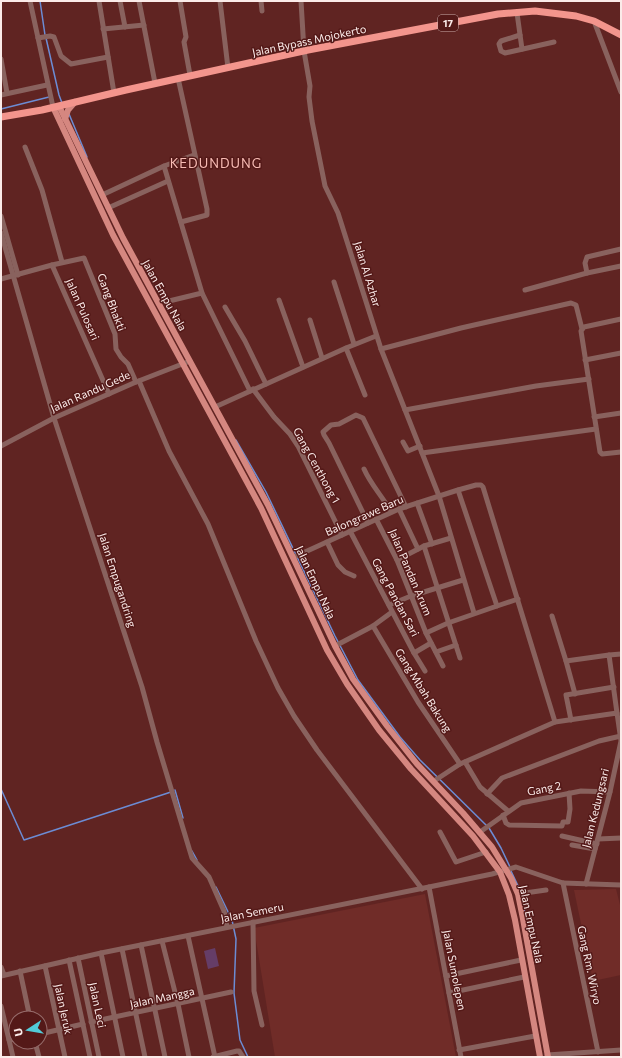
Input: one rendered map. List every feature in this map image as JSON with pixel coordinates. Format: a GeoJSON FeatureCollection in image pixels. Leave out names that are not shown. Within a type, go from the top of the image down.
{"type":"FeatureCollection","features":[{"type":"Feature","properties":{"kind":"highway","name":"Jalan Bypass Mojokerto"},"geometry":{"type":"LineString","coordinates":[[1,117],[59,106],[155,83],[304,51],[491,15],[535,11],[576,16],[594,21],[621,35]]}},
{"type":"Feature","properties":{"kind":"main road","name":"Jalan Empu Nala"},"geometry":{"type":"LineString","coordinates":[[59,106],[111,206],[120,240],[182,364],[255,497],[327,650],[347,684],[379,730],[412,769],[463,824],[500,872],[509,895],[540,1057]]}},
{"type":"Feature","properties":{"kind":"main road","name":"Jalan Empu Nala"},"geometry":{"type":"LineString","coordinates":[[59,106],[111,231],[120,240],[217,406],[296,556],[354,679],[417,764],[437,779],[509,869],[518,894],[548,1056]]}},
{"type":"Feature","properties":{"kind":"main road"},"geometry":{"type":"LineString","coordinates":[[111,231],[118,228]]}},
{"type":"Feature","properties":{"kind":"main road"},"geometry":{"type":"LineString","coordinates":[[412,769],[417,764]]}},
{"type":"Feature","properties":{"kind":"street"},"geometry":{"type":"LineString","coordinates":[[30,1],[48,85],[59,106]]}},
{"type":"Feature","properties":{"kind":"street"},"geometry":{"type":"LineString","coordinates":[[99,1],[114,93]]}},
{"type":"Feature","properties":{"kind":"street"},"geometry":{"type":"LineString","coordinates":[[120,1],[125,27]]}},
{"type":"Feature","properties":{"kind":"street"},"geometry":{"type":"LineString","coordinates":[[139,1],[155,83]]}},
{"type":"Feature","properties":{"kind":"street"},"geometry":{"type":"LineString","coordinates":[[180,1],[186,38],[184,42],[190,76]]}},
{"type":"Feature","properties":{"kind":"street"},"geometry":{"type":"LineString","coordinates":[[220,1],[228,68]]}},
{"type":"Feature","properties":{"kind":"street"},"geometry":{"type":"LineString","coordinates":[[261,1],[262,11]]}},
{"type":"Feature","properties":{"kind":"street","name":"Jalan Al Azhar"},"geometry":{"type":"LineString","coordinates":[[301,1],[304,51],[310,86],[309,97],[314,133],[325,186],[338,214],[376,336],[439,496],[474,614]]}},
{"type":"Feature","properties":{"kind":"street"},"geometry":{"type":"LineString","coordinates":[[517,13],[522,49]]}},
{"type":"Feature","properties":{"kind":"street"},"geometry":{"type":"LineString","coordinates":[[594,21],[621,92]]}},
{"type":"Feature","properties":{"kind":"street"},"geometry":{"type":"LineString","coordinates":[[103,29],[144,25]]}},
{"type":"Feature","properties":{"kind":"street"},"geometry":{"type":"LineString","coordinates":[[520,35],[501,41],[499,48],[502,52],[505,53],[554,42]]}},
{"type":"Feature","properties":{"kind":"street"},"geometry":{"type":"LineString","coordinates":[[38,38],[54,36],[60,54],[69,63],[74,64],[108,58]]}},
{"type":"Feature","properties":{"kind":"street"},"geometry":{"type":"LineString","coordinates":[[1,60],[7,93]]}},
{"type":"Feature","properties":{"kind":"street"},"geometry":{"type":"LineString","coordinates":[[178,78],[207,209],[206,215],[181,222]]}},
{"type":"Feature","properties":{"kind":"street"},"geometry":{"type":"LineString","coordinates":[[1,95],[48,85]]}},
{"type":"Feature","properties":{"kind":"street"},"geometry":{"type":"LineString","coordinates":[[25,147],[42,190],[62,262]]}},
{"type":"Feature","properties":{"kind":"street"},"geometry":{"type":"LineString","coordinates":[[104,194],[164,166],[194,155]]}},
{"type":"Feature","properties":{"kind":"street","name":"Gang Centhong 1"},"geometry":{"type":"LineString","coordinates":[[164,166],[202,293],[252,390],[274,417],[286,428],[294,440],[342,535]]}},
{"type":"Feature","properties":{"kind":"street"},"geometry":{"type":"LineString","coordinates":[[111,206],[168,181]]}},
{"type":"Feature","properties":{"kind":"street","name":"Jalan Empugandring"},"geometry":{"type":"LineString","coordinates":[[1,216],[4,236],[17,276],[56,418],[142,687],[192,858],[208,877],[230,926]]}},
{"type":"Feature","properties":{"kind":"street"},"geometry":{"type":"LineString","coordinates":[[587,273],[585,263],[587,257],[621,249]]}},
{"type":"Feature","properties":{"kind":"street","name":"Gang Bhakti"},"geometry":{"type":"LineString","coordinates":[[52,265],[82,257],[84,258],[116,334],[115,347],[121,357],[128,363],[138,381]]}},
{"type":"Feature","properties":{"kind":"street"},"geometry":{"type":"LineString","coordinates":[[1,280],[52,265]]}},
{"type":"Feature","properties":{"kind":"street","name":"Jalan Pulosari"},"geometry":{"type":"LineString","coordinates":[[52,265],[109,394]]}},
{"type":"Feature","properties":{"kind":"street"},"geometry":{"type":"LineString","coordinates":[[525,290],[587,273],[621,266]]}},
{"type":"Feature","properties":{"kind":"street"},"geometry":{"type":"LineString","coordinates":[[334,282],[354,344]]}},
{"type":"Feature","properties":{"kind":"street"},"geometry":{"type":"LineString","coordinates":[[165,302],[202,293]]}},
{"type":"Feature","properties":{"kind":"street"},"geometry":{"type":"LineString","coordinates":[[279,300],[303,367]]}},
{"type":"Feature","properties":{"kind":"street"},"geometry":{"type":"LineString","coordinates":[[381,349],[461,328],[571,303],[576,305],[582,329],[600,452],[602,454],[621,452]]}},
{"type":"Feature","properties":{"kind":"street"},"geometry":{"type":"LineString","coordinates":[[225,307],[245,341],[266,384]]}},
{"type":"Feature","properties":{"kind":"street"},"geometry":{"type":"LineString","coordinates":[[310,320],[322,358]]}},
{"type":"Feature","properties":{"kind":"street"},"geometry":{"type":"LineString","coordinates":[[582,329],[584,327],[621,320]]}},
{"type":"Feature","properties":{"kind":"street"},"geometry":{"type":"LineString","coordinates":[[217,406],[322,358],[376,336]]}},
{"type":"Feature","properties":{"kind":"street"},"geometry":{"type":"LineString","coordinates":[[346,348],[365,395]]}},
{"type":"Feature","properties":{"kind":"street"},"geometry":{"type":"LineString","coordinates":[[586,360],[621,353]]}},
{"type":"Feature","properties":{"kind":"street","name":"Jalan Randu Gede"},"geometry":{"type":"LineString","coordinates":[[1,446],[56,418],[109,394],[190,361]]}},
{"type":"Feature","properties":{"kind":"street"},"geometry":{"type":"LineString","coordinates":[[405,410],[588,378]]}},
{"type":"Feature","properties":{"kind":"street"},"geometry":{"type":"LineString","coordinates":[[138,381],[169,452],[208,524],[256,641],[278,688],[297,721],[317,750],[422,889]]}},
{"type":"Feature","properties":{"kind":"street"},"geometry":{"type":"LineString","coordinates":[[594,417],[621,413]]}},
{"type":"Feature","properties":{"kind":"street"},"geometry":{"type":"LineString","coordinates":[[368,523],[323,432],[331,425],[339,424],[356,415],[360,416],[364,421],[406,507]]}},
{"type":"Feature","properties":{"kind":"street"},"geometry":{"type":"LineString","coordinates":[[422,453],[596,429]]}},
{"type":"Feature","properties":{"kind":"street"},"geometry":{"type":"LineString","coordinates":[[403,442],[408,451],[420,446]]}},
{"type":"Feature","properties":{"kind":"street"},"geometry":{"type":"LineString","coordinates":[[364,469],[368,478],[391,512]]}},
{"type":"Feature","properties":{"kind":"street","name":"Balongrawe Baru"},"geometry":{"type":"LineString","coordinates":[[296,556],[391,512],[458,490],[481,485],[518,599]]}},
{"type":"Feature","properties":{"kind":"street"},"geometry":{"type":"LineString","coordinates":[[458,490],[497,606]]}},
{"type":"Feature","properties":{"kind":"street"},"geometry":{"type":"LineString","coordinates":[[417,503],[432,544]]}},
{"type":"Feature","properties":{"kind":"street"},"geometry":{"type":"LineString","coordinates":[[399,509],[418,549]]}},
{"type":"Feature","properties":{"kind":"street","name":"Jalan Pandan Arum"},"geometry":{"type":"LineString","coordinates":[[376,519],[397,560],[426,633],[443,666]]}},
{"type":"Feature","properties":{"kind":"street","name":"Gang Pandan Sari"},"geometry":{"type":"LineString","coordinates":[[350,531],[392,612],[425,671]]}},
{"type":"Feature","properties":{"kind":"street"},"geometry":{"type":"LineString","coordinates":[[397,560],[424,546],[451,538]]}},
{"type":"Feature","properties":{"kind":"street"},"geometry":{"type":"LineString","coordinates":[[327,542],[338,565],[345,572],[354,576]]}},
{"type":"Feature","properties":{"kind":"street"},"geometry":{"type":"LineString","coordinates":[[424,546],[460,658]]}},
{"type":"Feature","properties":{"kind":"street"},"geometry":{"type":"LineString","coordinates":[[389,605],[411,596],[463,580]]}},
{"type":"Feature","properties":{"kind":"street"},"geometry":{"type":"LineString","coordinates":[[426,633],[448,623],[518,599],[555,722]]}},
{"type":"Feature","properties":{"kind":"street"},"geometry":{"type":"LineString","coordinates":[[337,644],[373,626],[392,612]]}},
{"type":"Feature","properties":{"kind":"street"},"geometry":{"type":"LineString","coordinates":[[552,616],[575,694]]}},
{"type":"Feature","properties":{"kind":"street","name":"Gang Mbah Bakung"},"geometry":{"type":"LineString","coordinates":[[373,626],[418,702],[478,784],[505,813],[506,822],[509,825],[562,826],[563,822],[568,822],[569,793]]}},
{"type":"Feature","properties":{"kind":"street"},"geometry":{"type":"LineString","coordinates":[[414,653],[431,643]]}},
{"type":"Feature","properties":{"kind":"street"},"geometry":{"type":"LineString","coordinates":[[436,652],[456,645]]}},
{"type":"Feature","properties":{"kind":"street"},"geometry":{"type":"LineString","coordinates":[[566,661],[621,654]]}},
{"type":"Feature","properties":{"kind":"street","name":"Jalan Kedungsari"},"geometry":{"type":"LineString","coordinates":[[586,884],[610,792],[621,741],[609,655]]}},
{"type":"Feature","properties":{"kind":"street"},"geometry":{"type":"LineString","coordinates":[[571,720],[566,695],[614,687]]}},
{"type":"Feature","properties":{"kind":"street"},"geometry":{"type":"LineString","coordinates":[[437,779],[463,763],[555,722],[617,713]]}},
{"type":"Feature","properties":{"kind":"street"},"geometry":{"type":"LineString","coordinates":[[488,794],[502,778],[599,742],[621,736]]}},
{"type":"Feature","properties":{"kind":"street","name":"Gang 2"},"geometry":{"type":"LineString","coordinates":[[480,832],[521,803],[569,793],[586,791],[610,792]]}},
{"type":"Feature","properties":{"kind":"street"},"geometry":{"type":"LineString","coordinates":[[440,832],[456,862],[486,852]]}},
{"type":"Feature","properties":{"kind":"street"},"geometry":{"type":"LineString","coordinates":[[562,836],[597,844]]}},
{"type":"Feature","properties":{"kind":"street"},"geometry":{"type":"LineString","coordinates":[[572,845],[597,844],[621,838]]}},
{"type":"Feature","properties":{"kind":"street"},"geometry":{"type":"LineString","coordinates":[[509,869],[516,867],[524,869],[563,883],[621,885]]}},
{"type":"Feature","properties":{"kind":"street","name":"Jalan Semeru"},"geometry":{"type":"LineString","coordinates":[[3,975],[230,926],[422,889],[509,869]]}},
{"type":"Feature","properties":{"kind":"street","name":"Gang Rm. Wiryo"},"geometry":{"type":"LineString","coordinates":[[563,883],[598,1052]]}},
{"type":"Feature","properties":{"kind":"street","name":"Jalan Sumolepen"},"geometry":{"type":"LineString","coordinates":[[429,887],[461,1057]]}},
{"type":"Feature","properties":{"kind":"street"},"geometry":{"type":"LineString","coordinates":[[518,894],[546,890]]}},
{"type":"Feature","properties":{"kind":"street"},"geometry":{"type":"LineString","coordinates":[[253,922],[254,986],[262,1025]]}},
{"type":"Feature","properties":{"kind":"street"},"geometry":{"type":"LineString","coordinates":[[188,936],[203,999],[231,992]]}},
{"type":"Feature","properties":{"kind":"street"},"geometry":{"type":"LineString","coordinates":[[162,941],[178,1004],[189,1057]]}},
{"type":"Feature","properties":{"kind":"street"},"geometry":{"type":"LineString","coordinates":[[141,945],[165,1057]]}},
{"type":"Feature","properties":{"kind":"street"},"geometry":{"type":"LineString","coordinates":[[122,949],[145,1057]]}},
{"type":"Feature","properties":{"kind":"street"},"geometry":{"type":"LineString","coordinates":[[101,953],[123,1057]]}},
{"type":"Feature","properties":{"kind":"street","name":"Jalan Leci"},"geometry":{"type":"LineString","coordinates":[[78,958],[99,1057]]}},
{"type":"Feature","properties":{"kind":"street"},"geometry":{"type":"LineString","coordinates":[[69,960],[90,1057]]}},
{"type":"Feature","properties":{"kind":"street"},"geometry":{"type":"LineString","coordinates":[[446,976],[521,960]]}},
{"type":"Feature","properties":{"kind":"street"},"geometry":{"type":"LineString","coordinates":[[1,966],[3,975]]}},
{"type":"Feature","properties":{"kind":"street","name":"Jalan Jeruk"},"geometry":{"type":"LineString","coordinates":[[45,966],[64,1057]]}},
{"type":"Feature","properties":{"kind":"street"},"geometry":{"type":"LineString","coordinates":[[72,970],[80,968]]}},
{"type":"Feature","properties":{"kind":"street"},"geometry":{"type":"LineString","coordinates":[[20,971],[28,1010]]}},
{"type":"Feature","properties":{"kind":"street"},"geometry":{"type":"LineString","coordinates":[[449,993],[524,977]]}},
{"type":"Feature","properties":{"kind":"street","name":"Jalan Mangga"},"geometry":{"type":"LineString","coordinates":[[92,1022],[203,999],[214,1057]]}},
{"type":"Feature","properties":{"kind":"street"},"geometry":{"type":"LineString","coordinates":[[1,1006],[8,1036]]}},
{"type":"Feature","properties":{"kind":"street"},"geometry":{"type":"LineString","coordinates":[[48,1032],[84,1024]]}},
{"type":"Feature","properties":{"kind":"street"},"geometry":{"type":"LineString","coordinates":[[459,1050],[535,1036]]}},
{"type":"Feature","properties":{"kind":"street"},"geometry":{"type":"LineString","coordinates":[[548,1056],[621,1050]]}},
{"type":"Feature","properties":{"kind":"street"},"geometry":{"type":"LineString","coordinates":[[214,1057],[237,1051],[240,1051],[242,1057]]}},
{"type":"Feature","properties":{"kind":"shaded area"},"geometry":{"type":"Polygon","coordinates":[[[616,889],[621,909],[621,975],[593,981],[574,890],[616,889]]]}},
{"type":"Feature","properties":{"kind":"shaded area"},"geometry":{"type":"Polygon","coordinates":[[[425,894],[456,1057],[275,1057],[254,928],[425,894]]]}},
{"type":"Feature","properties":{"kind":"shaded area"},"geometry":{"type":"Polygon","coordinates":[[[215,948],[219,966],[208,969],[204,951],[215,948]]]}},
{"type":"Feature","properties":{"kind":"waterway"},"geometry":{"type":"LineString","coordinates":[[40,1],[45,35]]}},
{"type":"Feature","properties":{"kind":"waterway"},"geometry":{"type":"LineString","coordinates":[[46,38],[62,103]]}},
{"type":"Feature","properties":{"kind":"waterway"},"geometry":{"type":"LineString","coordinates":[[1,109],[49,97]]}},
{"type":"Feature","properties":{"kind":"waterway"},"geometry":{"type":"LineString","coordinates":[[69,114],[87,157]]}},
{"type":"Feature","properties":{"kind":"waterway"},"geometry":{"type":"LineString","coordinates":[[236,440],[266,492],[335,636],[358,680],[400,737],[420,760],[486,825]]}},
{"type":"Feature","properties":{"kind":"waterway"},"geometry":{"type":"LineString","coordinates":[[1,789],[24,840],[171,792]]}},
{"type":"Feature","properties":{"kind":"waterway"},"geometry":{"type":"LineString","coordinates":[[175,790],[183,818]]}},
{"type":"Feature","properties":{"kind":"waterway"},"geometry":{"type":"LineString","coordinates":[[489,828],[510,867]]}},
{"type":"Feature","properties":{"kind":"waterway"},"geometry":{"type":"LineString","coordinates":[[192,851],[197,860]]}},
{"type":"Feature","properties":{"kind":"waterway"},"geometry":{"type":"LineString","coordinates":[[511,871],[520,890]]}},
{"type":"Feature","properties":{"kind":"waterway"},"geometry":{"type":"LineString","coordinates":[[216,887],[232,920],[236,939],[234,993],[240,1040],[248,1057]]}},
{"type":"Feature","properties":{"kind":"waterway"},"geometry":{"type":"LineString","coordinates":[[522,897],[528,932]]}},
{"type":"Feature","properties":{"kind":"district","name":"KEDUNDUNG"},"geometry":{"type":"Point","coordinates":[216,163]}}]}
